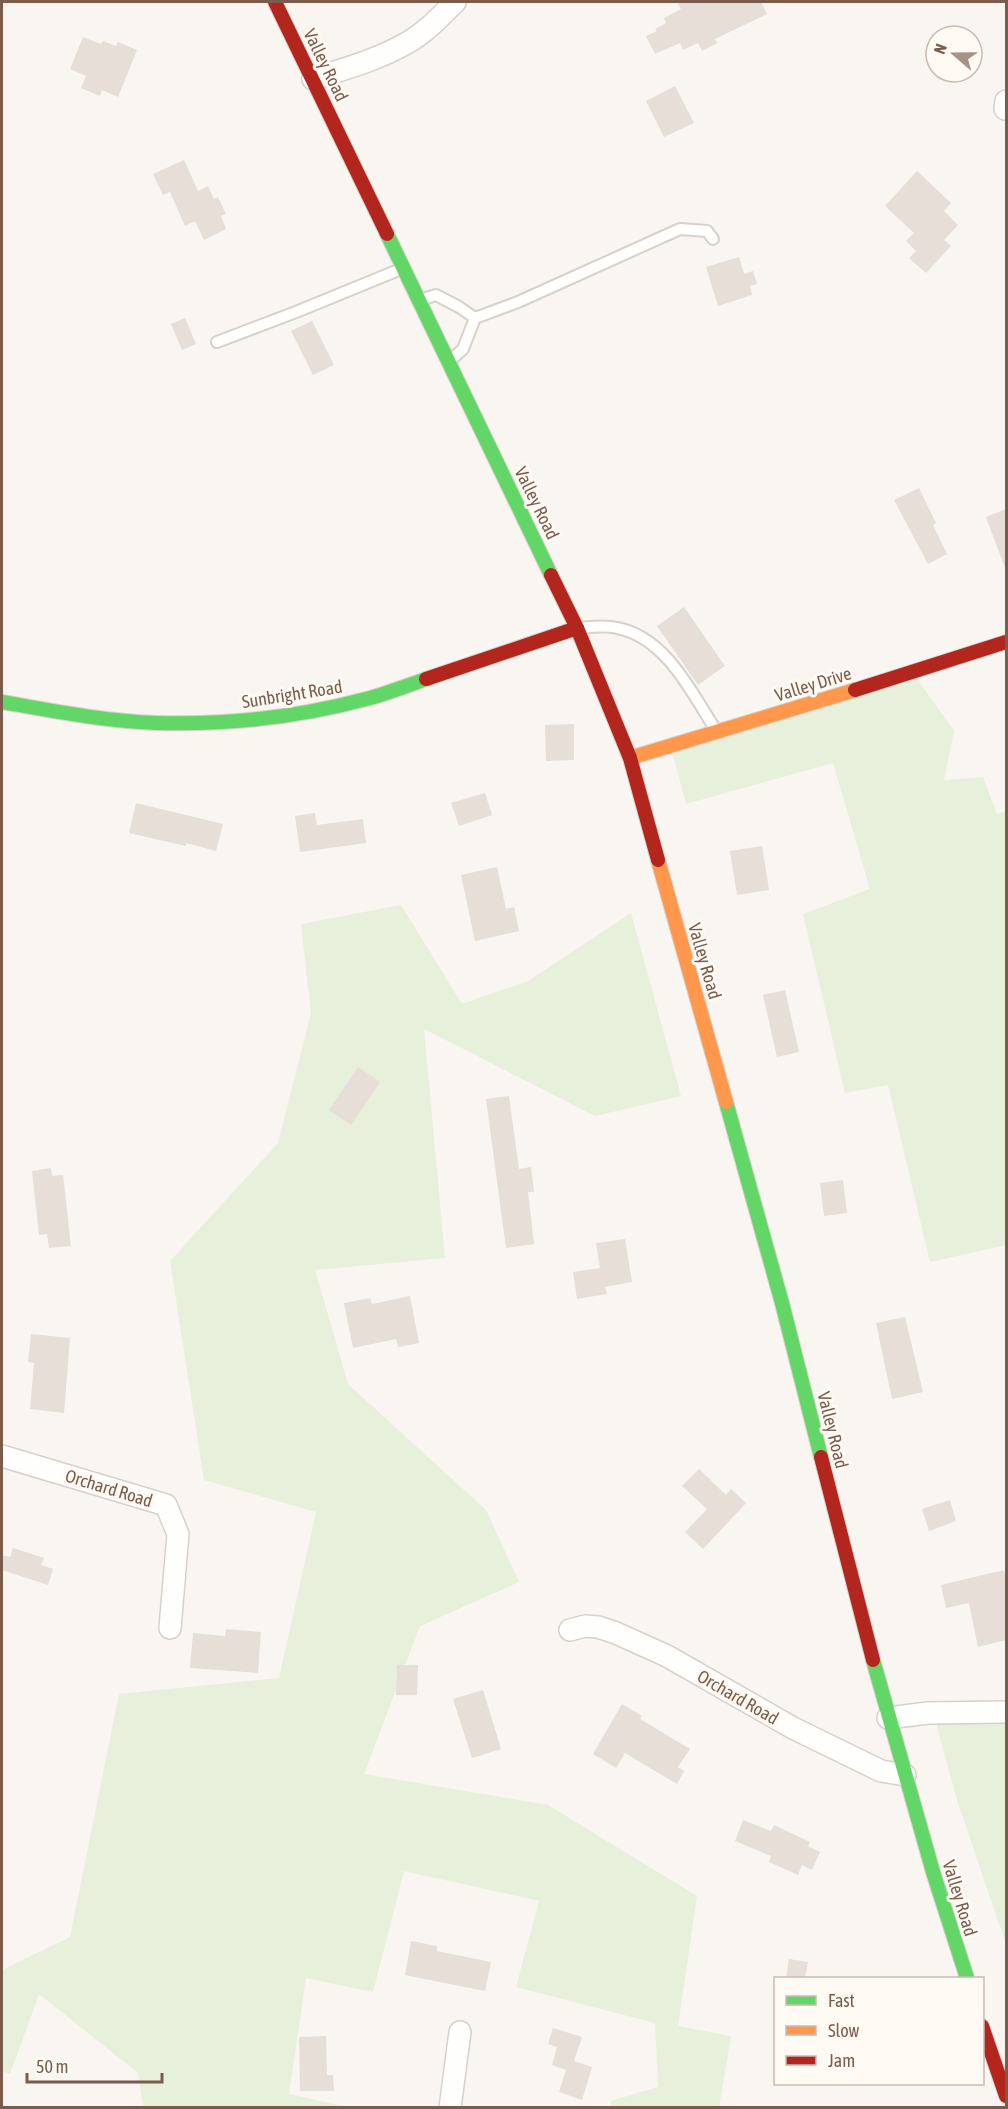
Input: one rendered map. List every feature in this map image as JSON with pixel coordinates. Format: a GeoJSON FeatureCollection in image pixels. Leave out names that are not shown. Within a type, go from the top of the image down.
{"type":"FeatureCollection","features":[{"type":"Feature","properties":{"kind":"main road","name":"Valley Road"},"geometry":{"type":"LineString","coordinates":[[275,2],[577,628],[630,758],[782,1303],[888,1718],[967,1977]]}},
{"type":"Feature","properties":{"kind":"main road","name":"Sunbright Road"},"geometry":{"type":"LineString","coordinates":[[2,702],[81,716],[156,723],[224,722],[315,711],[367,699],[577,628]]}},
{"type":"Feature","properties":{"kind":"main road","name":"Valley Drive"},"geometry":{"type":"LineString","coordinates":[[630,758],[1006,642]]}},
{"type":"Feature","properties":{"kind":"main road"},"geometry":{"type":"LineString","coordinates":[[984,2032],[1006,2096]]}},
{"type":"Feature","properties":{"kind":"street"},"geometry":{"type":"LineString","coordinates":[[313,79],[382,56],[407,43],[455,2]]}},
{"type":"Feature","properties":{"kind":"street","name":"Orchard Road"},"geometry":{"type":"LineString","coordinates":[[2,1456],[166,1505],[178,1534],[170,1628]]}},
{"type":"Feature","properties":{"kind":"street","name":"Orchard Road"},"geometry":{"type":"LineString","coordinates":[[570,1630],[585,1626],[598,1627],[616,1633],[667,1656],[793,1728],[881,1770],[905,1775]]}},
{"type":"Feature","properties":{"kind":"street"},"geometry":{"type":"LineString","coordinates":[[888,1718],[928,1713],[1006,1712]]}},
{"type":"Feature","properties":{"kind":"street"},"geometry":{"type":"LineString","coordinates":[[450,2108],[460,2032]]}},
{"type":"Feature","properties":{"kind":"lane"},"geometry":{"type":"LineString","coordinates":[[449,362],[463,349],[475,318],[518,302],[680,229],[707,231],[713,239]]}},
{"type":"Feature","properties":{"kind":"lane"},"geometry":{"type":"LineString","coordinates":[[217,342],[404,267]]}},
{"type":"Feature","properties":{"kind":"lane"},"geometry":{"type":"LineString","coordinates":[[420,300],[436,295],[475,318]]}},
{"type":"Feature","properties":{"kind":"lane"},"geometry":{"type":"LineString","coordinates":[[577,628],[616,627],[639,636],[662,653],[682,678],[717,732]]}},
{"type":"Feature","properties":{"kind":"green space"},"geometry":{"type":"Polygon","coordinates":[[[913,673],[954,731],[944,780],[983,777],[997,814],[1006,811],[1006,1245],[930,1262],[888,1085],[845,1093],[803,914],[870,889],[833,763],[686,804],[669,740],[913,673]]]}},
{"type":"Feature","properties":{"kind":"green space"},"geometry":{"type":"Polygon","coordinates":[[[401,905],[462,1004],[528,981],[631,913],[681,1096],[595,1116],[424,1029],[445,1258],[315,1270],[348,1384],[486,1510],[519,1582],[420,1626],[364,1774],[548,1805],[697,1896],[678,2026],[731,2036],[719,2107],[611,2107],[611,2101],[658,2087],[655,2023],[516,1987],[539,1901],[404,1871],[373,1992],[306,1978],[289,2094],[347,2107],[143,2107],[138,2073],[39,1994],[10,2074],[2,2072],[2,1970],[70,1937],[119,1694],[279,1678],[316,1512],[204,1480],[170,1261],[278,1143],[311,1013],[301,924],[401,905]]]}},
{"type":"Feature","properties":{"kind":"green space"},"geometry":{"type":"Polygon","coordinates":[[[933,1712],[1006,1713],[1006,1944],[957,1800],[933,1712]]]}},
{"type":"Feature","properties":{"kind":"building"},"geometry":{"type":"Polygon","coordinates":[[[677,2],[761,2],[767,14],[715,39],[717,43],[702,51],[698,43],[683,50],[680,43],[655,54],[646,36],[657,31],[655,29],[666,23],[664,18],[681,9],[677,2]]]}},
{"type":"Feature","properties":{"kind":"building"},"geometry":{"type":"Polygon","coordinates":[[[83,37],[101,44],[103,41],[116,46],[118,42],[137,50],[118,97],[102,90],[100,96],[81,88],[86,76],[70,69],[83,37]]]}},
{"type":"Feature","properties":{"kind":"building"},"geometry":{"type":"Polygon","coordinates":[[[675,86],[694,123],[664,137],[646,101],[675,86]]]}},
{"type":"Feature","properties":{"kind":"building"},"geometry":{"type":"Polygon","coordinates":[[[184,160],[198,191],[208,186],[214,199],[218,197],[226,214],[221,216],[226,229],[204,240],[195,221],[185,226],[170,192],[163,195],[153,174],[184,160]]]}},
{"type":"Feature","properties":{"kind":"building"},"geometry":{"type":"Polygon","coordinates":[[[917,171],[951,203],[944,211],[958,225],[944,240],[951,246],[926,273],[909,258],[916,251],[906,241],[914,233],[885,206],[917,171]]]}},
{"type":"Feature","properties":{"kind":"building"},"geometry":{"type":"Polygon","coordinates":[[[739,257],[744,274],[753,271],[757,284],[750,286],[752,295],[718,306],[706,267],[739,257]]]}},
{"type":"Feature","properties":{"kind":"building"},"geometry":{"type":"Polygon","coordinates":[[[185,318],[196,344],[182,350],[171,324],[185,318]]]}},
{"type":"Feature","properties":{"kind":"building"},"geometry":{"type":"Polygon","coordinates":[[[312,321],[334,365],[313,375],[291,331],[312,321]]]}},
{"type":"Feature","properties":{"kind":"building"},"geometry":{"type":"Polygon","coordinates":[[[919,488],[936,523],[933,525],[947,554],[928,564],[894,500],[919,488]]]}},
{"type":"Feature","properties":{"kind":"building"},"geometry":{"type":"Polygon","coordinates":[[[1006,509],[1006,568],[1005,568],[986,517],[1006,509]]]}},
{"type":"Feature","properties":{"kind":"building"},"geometry":{"type":"Polygon","coordinates":[[[684,607],[725,666],[698,685],[657,626],[684,607]]]}},
{"type":"Feature","properties":{"kind":"building"},"geometry":{"type":"Polygon","coordinates":[[[574,724],[574,760],[546,761],[545,725],[574,724]]]}},
{"type":"Feature","properties":{"kind":"building"},"geometry":{"type":"Polygon","coordinates":[[[485,793],[492,815],[459,826],[451,803],[485,793]]]}},
{"type":"Feature","properties":{"kind":"building"},"geometry":{"type":"Polygon","coordinates":[[[136,803],[223,824],[216,851],[129,833],[136,803]]]}},
{"type":"Feature","properties":{"kind":"building"},"geometry":{"type":"Polygon","coordinates":[[[315,813],[317,825],[363,819],[366,843],[300,852],[295,816],[315,813]]]}},
{"type":"Feature","properties":{"kind":"building"},"geometry":{"type":"Polygon","coordinates":[[[762,846],[769,890],[737,895],[730,851],[762,846]]]}},
{"type":"Feature","properties":{"kind":"building"},"geometry":{"type":"Polygon","coordinates":[[[497,867],[506,909],[514,907],[519,931],[475,941],[461,875],[497,867]]]}},
{"type":"Feature","properties":{"kind":"building"},"geometry":{"type":"Polygon","coordinates":[[[785,990],[799,1052],[777,1057],[763,995],[785,990]]]}},
{"type":"Feature","properties":{"kind":"building"},"geometry":{"type":"Polygon","coordinates":[[[358,1067],[380,1082],[351,1125],[329,1110],[358,1067]]]}},
{"type":"Feature","properties":{"kind":"building"},"geometry":{"type":"Polygon","coordinates":[[[509,1096],[519,1169],[531,1167],[534,1192],[528,1192],[534,1244],[506,1248],[486,1099],[509,1096]]]}},
{"type":"Feature","properties":{"kind":"building"},"geometry":{"type":"Polygon","coordinates":[[[51,1168],[52,1176],[63,1175],[71,1246],[49,1248],[47,1234],[39,1235],[32,1171],[51,1168]]]}},
{"type":"Feature","properties":{"kind":"building"},"geometry":{"type":"Polygon","coordinates":[[[843,1180],[847,1213],[824,1216],[820,1183],[843,1180]]]}},
{"type":"Feature","properties":{"kind":"building"},"geometry":{"type":"Polygon","coordinates":[[[625,1239],[632,1282],[605,1287],[607,1294],[577,1299],[573,1272],[600,1268],[596,1243],[625,1239]]]}},
{"type":"Feature","properties":{"kind":"building"},"geometry":{"type":"Polygon","coordinates":[[[410,1296],[419,1343],[398,1347],[396,1339],[353,1348],[344,1303],[370,1298],[372,1304],[410,1296]]]}},
{"type":"Feature","properties":{"kind":"building"},"geometry":{"type":"Polygon","coordinates":[[[905,1317],[923,1392],[892,1399],[876,1323],[905,1317]]]}},
{"type":"Feature","properties":{"kind":"building"},"geometry":{"type":"Polygon","coordinates":[[[31,1334],[70,1338],[64,1413],[30,1409],[34,1363],[28,1362],[31,1334]]]}},
{"type":"Feature","properties":{"kind":"building"},"geometry":{"type":"Polygon","coordinates":[[[699,1469],[726,1495],[731,1489],[746,1503],[703,1549],[685,1532],[707,1509],[682,1486],[699,1469]]]}},
{"type":"Feature","properties":{"kind":"building"},"geometry":{"type":"Polygon","coordinates":[[[950,1500],[956,1521],[929,1531],[922,1509],[950,1500]]]}},
{"type":"Feature","properties":{"kind":"building"},"geometry":{"type":"Polygon","coordinates":[[[13,1548],[44,1558],[41,1565],[53,1569],[48,1585],[2,1570],[2,1555],[10,1557],[13,1548]]]}},
{"type":"Feature","properties":{"kind":"building"},"geometry":{"type":"Polygon","coordinates":[[[1004,1570],[1006,1640],[978,1647],[969,1603],[946,1608],[941,1585],[1004,1570]]]}},
{"type":"Feature","properties":{"kind":"building"},"geometry":{"type":"Polygon","coordinates":[[[226,1629],[261,1632],[258,1673],[190,1668],[193,1633],[225,1636],[226,1629]]]}},
{"type":"Feature","properties":{"kind":"building"},"geometry":{"type":"Polygon","coordinates":[[[397,1665],[418,1665],[417,1695],[396,1695],[397,1665]]]}},
{"type":"Feature","properties":{"kind":"building"},"geometry":{"type":"Polygon","coordinates":[[[483,1690],[501,1749],[472,1758],[453,1699],[483,1690]]]}},
{"type":"Feature","properties":{"kind":"building"},"geometry":{"type":"Polygon","coordinates":[[[622,1704],[642,1716],[640,1719],[690,1749],[678,1767],[684,1771],[677,1784],[625,1753],[616,1768],[593,1754],[622,1704]]]}},
{"type":"Feature","properties":{"kind":"building"},"geometry":{"type":"Polygon","coordinates":[[[743,1820],[771,1831],[774,1825],[810,1842],[808,1846],[820,1852],[812,1870],[802,1865],[798,1875],[769,1862],[771,1856],[735,1841],[743,1820]]]}},
{"type":"Feature","properties":{"kind":"building"},"geometry":{"type":"Polygon","coordinates":[[[411,1941],[437,1946],[437,1951],[491,1962],[485,1991],[405,1975],[411,1941]]]}},
{"type":"Feature","properties":{"kind":"building"},"geometry":{"type":"Polygon","coordinates":[[[789,1959],[808,1962],[805,1977],[786,1977],[789,1959]]]}},
{"type":"Feature","properties":{"kind":"building"},"geometry":{"type":"Polygon","coordinates":[[[553,2028],[582,2037],[574,2061],[592,2067],[582,2100],[559,2092],[566,2070],[552,2065],[557,2047],[548,2044],[553,2028]]]}},
{"type":"Feature","properties":{"kind":"building"},"geometry":{"type":"Polygon","coordinates":[[[326,2036],[327,2075],[333,2075],[334,2091],[300,2091],[299,2037],[326,2036]]]}},
{"type":"Feature","properties":{"kind":"traffic: fast"},"geometry":{"type":"LineString","coordinates":[[387,234],[551,575]]}},
{"type":"Feature","properties":{"kind":"traffic: fast"},"geometry":{"type":"LineString","coordinates":[[2,702],[117,720],[209,723],[315,711],[374,697],[426,679]]}},
{"type":"Feature","properties":{"kind":"traffic: fast"},"geometry":{"type":"LineString","coordinates":[[726,1102],[782,1303],[821,1457]]}},
{"type":"Feature","properties":{"kind":"traffic: fast"},"geometry":{"type":"LineString","coordinates":[[873,1660],[933,1872],[967,1977]]}},
{"type":"Feature","properties":{"kind":"traffic: slow"},"geometry":{"type":"LineString","coordinates":[[630,758],[855,690]]}},
{"type":"Feature","properties":{"kind":"traffic: slow"},"geometry":{"type":"LineString","coordinates":[[658,860],[726,1102]]}},
{"type":"Feature","properties":{"kind":"traffic: jam"},"geometry":{"type":"LineString","coordinates":[[275,2],[387,234]]}},
{"type":"Feature","properties":{"kind":"traffic: jam"},"geometry":{"type":"LineString","coordinates":[[551,575],[577,628],[630,758],[658,860]]}},
{"type":"Feature","properties":{"kind":"traffic: jam"},"geometry":{"type":"LineString","coordinates":[[426,679],[577,628]]}},
{"type":"Feature","properties":{"kind":"traffic: jam"},"geometry":{"type":"LineString","coordinates":[[855,690],[1006,642]]}},
{"type":"Feature","properties":{"kind":"traffic: jam"},"geometry":{"type":"LineString","coordinates":[[821,1457],[873,1660]]}},
{"type":"Feature","properties":{"kind":"traffic: jam"},"geometry":{"type":"LineString","coordinates":[[984,2032],[1006,2096]]}}]}
